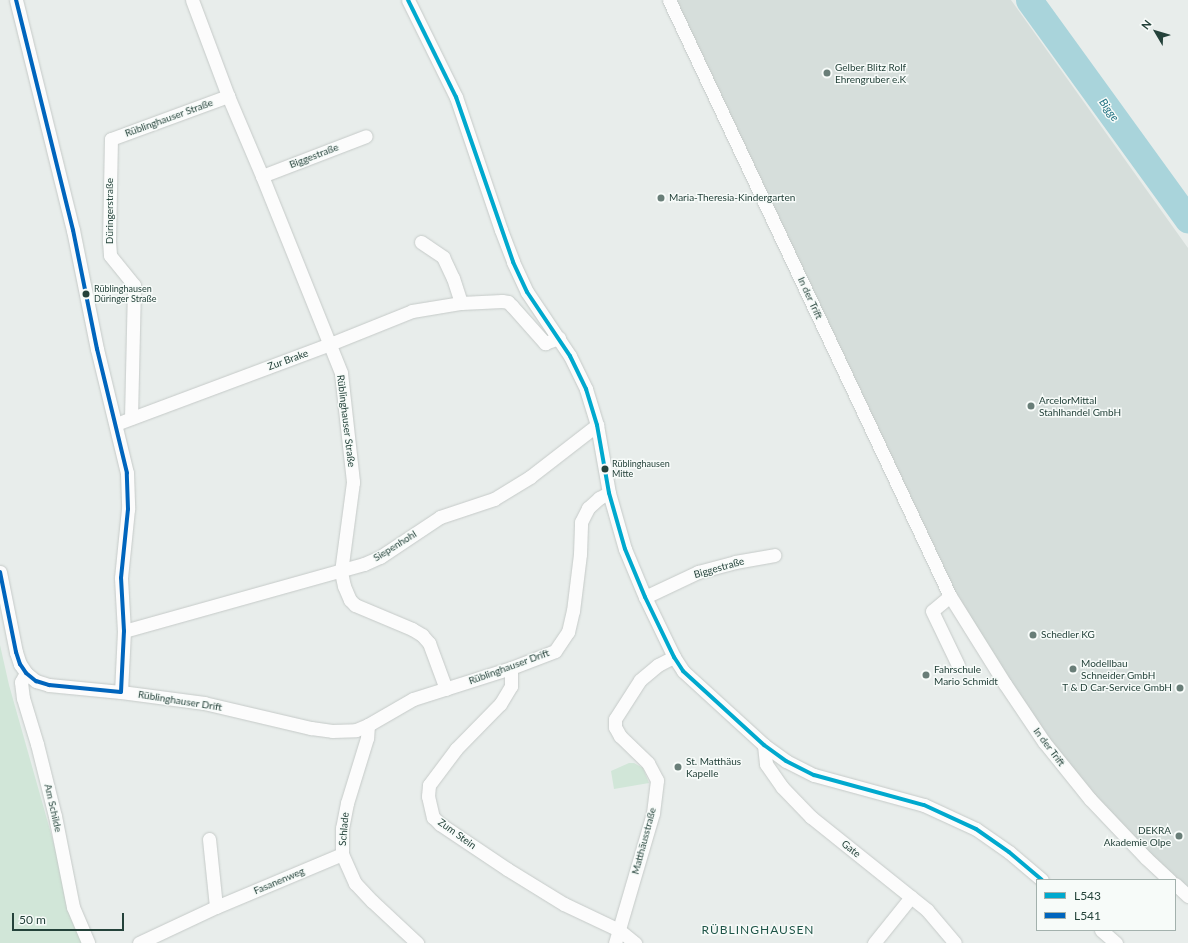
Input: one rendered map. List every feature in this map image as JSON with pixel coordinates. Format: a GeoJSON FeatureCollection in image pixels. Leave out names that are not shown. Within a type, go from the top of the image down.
{"type":"FeatureCollection","features":[{"type":"Feature","properties":{"kind":"street"},"geometry":{"type":"LineString","coordinates":[[16,0],[73,230],[97,349],[127,473],[128,509],[121,578],[124,630],[121,692]]}},
{"type":"Feature","properties":{"kind":"street","name":"Rüblinghauser Straße"},"geometry":{"type":"LineString","coordinates":[[192,0],[228,96],[330,344],[340,373],[353,482],[341,572],[344,586],[355,605],[412,629],[429,643],[446,689]]}},
{"type":"Feature","properties":{"kind":"street"},"geometry":{"type":"LineString","coordinates":[[408,0],[456,97],[500,230],[513,262],[527,292],[559,338],[576,367],[586,389],[597,425],[609,493],[625,549],[645,597],[683,671],[764,745],[786,762],[814,775],[924,805],[976,829],[1009,852],[1041,879]]}},
{"type":"Feature","properties":{"kind":"street","name":"In der Trift"},"geometry":{"type":"LineString","coordinates":[[669,0],[950,596],[1005,684],[1044,742],[1090,799],[1146,858],[1169,879]]}},
{"type":"Feature","properties":{"kind":"street","name":"Rüblinghauser Straße"},"geometry":{"type":"LineString","coordinates":[[111,139],[228,96]]}},
{"type":"Feature","properties":{"kind":"street","name":"Biggestraße"},"geometry":{"type":"LineString","coordinates":[[262,176],[366,136]]}},
{"type":"Feature","properties":{"kind":"street","name":"Düringerstraße"},"geometry":{"type":"LineString","coordinates":[[111,139],[110,255],[134,285],[131,418]]}},
{"type":"Feature","properties":{"kind":"street"},"geometry":{"type":"LineString","coordinates":[[421,242],[443,256],[453,278],[461,303]]}},
{"type":"Feature","properties":{"kind":"street","name":"Zur Brake"},"geometry":{"type":"LineString","coordinates":[[116,424],[330,344],[412,311],[461,303],[487,301],[508,302],[545,342],[559,338]]}},
{"type":"Feature","properties":{"kind":"street","name":"Siepenhohl"},"geometry":{"type":"LineString","coordinates":[[124,630],[220,603],[341,572],[380,557],[440,517],[494,499],[530,477],[597,425]]}},
{"type":"Feature","properties":{"kind":"street","name":"Rüblinghauser Drift"},"geometry":{"type":"LineString","coordinates":[[26,673],[36,680],[49,685],[121,692],[204,703],[311,728],[332,731],[356,730],[368,725],[413,699],[511,668],[554,650],[568,632],[573,611],[577,584],[582,522],[588,508],[599,498],[609,493]]}},
{"type":"Feature","properties":{"kind":"street","name":"Biggestraße"},"geometry":{"type":"LineString","coordinates":[[645,597],[698,572],[735,562],[774,555]]}},
{"type":"Feature","properties":{"kind":"street"},"geometry":{"type":"LineString","coordinates":[[0,572],[16,652],[20,664],[26,673]]}},
{"type":"Feature","properties":{"kind":"street"},"geometry":{"type":"LineString","coordinates":[[950,596],[932,611],[958,665]]}},
{"type":"Feature","properties":{"kind":"street","name":"Matthäusstraße"},"geometry":{"type":"LineString","coordinates":[[615,943],[653,813],[657,780],[648,762],[620,736],[615,727],[615,719],[640,680],[658,665],[674,656]]}},
{"type":"Feature","properties":{"kind":"street","name":"Zum Stein"},"geometry":{"type":"LineString","coordinates":[[511,668],[511,686],[504,698],[456,749],[429,785],[428,796],[434,817],[440,824],[507,869],[564,904],[619,930],[635,943]]}},
{"type":"Feature","properties":{"kind":"street","name":"Am Schilde"},"geometry":{"type":"LineString","coordinates":[[26,673],[21,682],[23,698],[56,816],[73,907],[88,943]]}},
{"type":"Feature","properties":{"kind":"street","name":"Schlade"},"geometry":{"type":"LineString","coordinates":[[368,725],[367,738],[347,803],[342,828],[342,854],[355,883],[417,943]]}},
{"type":"Feature","properties":{"kind":"street","name":"Gate"},"geometry":{"type":"LineString","coordinates":[[764,745],[766,764],[782,788],[811,817],[927,910],[955,943]]}},
{"type":"Feature","properties":{"kind":"street"},"geometry":{"type":"LineString","coordinates":[[209,840],[216,908]]}},
{"type":"Feature","properties":{"kind":"street","name":"Fasanenweg"},"geometry":{"type":"LineString","coordinates":[[139,943],[342,854]]}},
{"type":"Feature","properties":{"kind":"street"},"geometry":{"type":"LineString","coordinates":[[1176,885],[1188,896]]}},
{"type":"Feature","properties":{"kind":"street"},"geometry":{"type":"LineString","coordinates":[[874,943],[911,897]]}},
{"type":"Feature","properties":{"kind":"street"},"geometry":{"type":"LineString","coordinates":[[1102,931],[1116,943]]}},
{"type":"Feature","properties":{"kind":"shaded area"},"geometry":{"type":"Polygon","coordinates":[[[669,0],[1011,0],[1188,248],[1188,896],[1176,884],[1176,879],[1171,879],[1090,799],[950,596],[669,0]]]}},
{"type":"Feature","properties":{"kind":"green space"},"geometry":{"type":"Polygon","coordinates":[[[0,645],[9,685],[82,943],[0,943],[0,645]]]}},
{"type":"Feature","properties":{"kind":"green space"},"geometry":{"type":"Polygon","coordinates":[[[629,763],[634,763],[643,768],[649,783],[614,789],[611,771],[629,763]]]}},
{"type":"Feature","properties":{"kind":"waterway","name":"Bigge"},"geometry":{"type":"LineString","coordinates":[[1029,0],[1188,220]]}},
{"type":"Feature","properties":{"kind":"transit line","name":"L541"},"geometry":{"type":"LineString","coordinates":[[0,572],[16,652],[20,664],[26,673],[36,681],[49,685],[121,692],[124,631],[121,578],[128,509],[127,473],[97,349],[73,230],[16,0]]}},
{"type":"Feature","properties":{"kind":"transit line","name":"L543"},"geometry":{"type":"LineString","coordinates":[[408,0],[456,97],[513,262],[527,292],[570,356],[586,389],[597,425],[609,493],[625,549],[645,597],[674,657],[683,671],[764,745],[786,761],[814,775],[924,805],[976,829],[1009,852],[1041,879]]}},
{"type":"Feature","properties":{"kind":"place","name":"Gelber Blitz Rolf Ehrengruber e.K"},"geometry":{"type":"Point","coordinates":[827,73]}},
{"type":"Feature","properties":{"kind":"place","name":"Maria-Theresia-Kindergarten"},"geometry":{"type":"Point","coordinates":[661,198]}},
{"type":"Feature","properties":{"kind":"place","name":"Rüblinghausen Düringer Straße"},"geometry":{"type":"Point","coordinates":[86,294]}},
{"type":"Feature","properties":{"kind":"place","name":"ArcelorMittal Stahlhandel GmbH"},"geometry":{"type":"Point","coordinates":[1031,406]}},
{"type":"Feature","properties":{"kind":"place","name":"Rüblinghausen Mitte"},"geometry":{"type":"Point","coordinates":[605,469]}},
{"type":"Feature","properties":{"kind":"place","name":"Schedler KG"},"geometry":{"type":"Point","coordinates":[1033,635]}},
{"type":"Feature","properties":{"kind":"place","name":"Modellbau Schneider GmbH"},"geometry":{"type":"Point","coordinates":[1073,669]}},
{"type":"Feature","properties":{"kind":"place","name":"Fahrschule Mario Schmidt"},"geometry":{"type":"Point","coordinates":[926,675]}},
{"type":"Feature","properties":{"kind":"place","name":"T & D Car-Service GmbH"},"geometry":{"type":"Point","coordinates":[1180,688]}},
{"type":"Feature","properties":{"kind":"place","name":"St. Matthäus Kapelle"},"geometry":{"type":"Point","coordinates":[678,767]}},
{"type":"Feature","properties":{"kind":"place","name":"DEKRA Akademie Olpe"},"geometry":{"type":"Point","coordinates":[1179,836]}},
{"type":"Feature","properties":{"kind":"district","name":"RÜBLINGHAUSEN"},"geometry":{"type":"Point","coordinates":[758,930]}}]}
